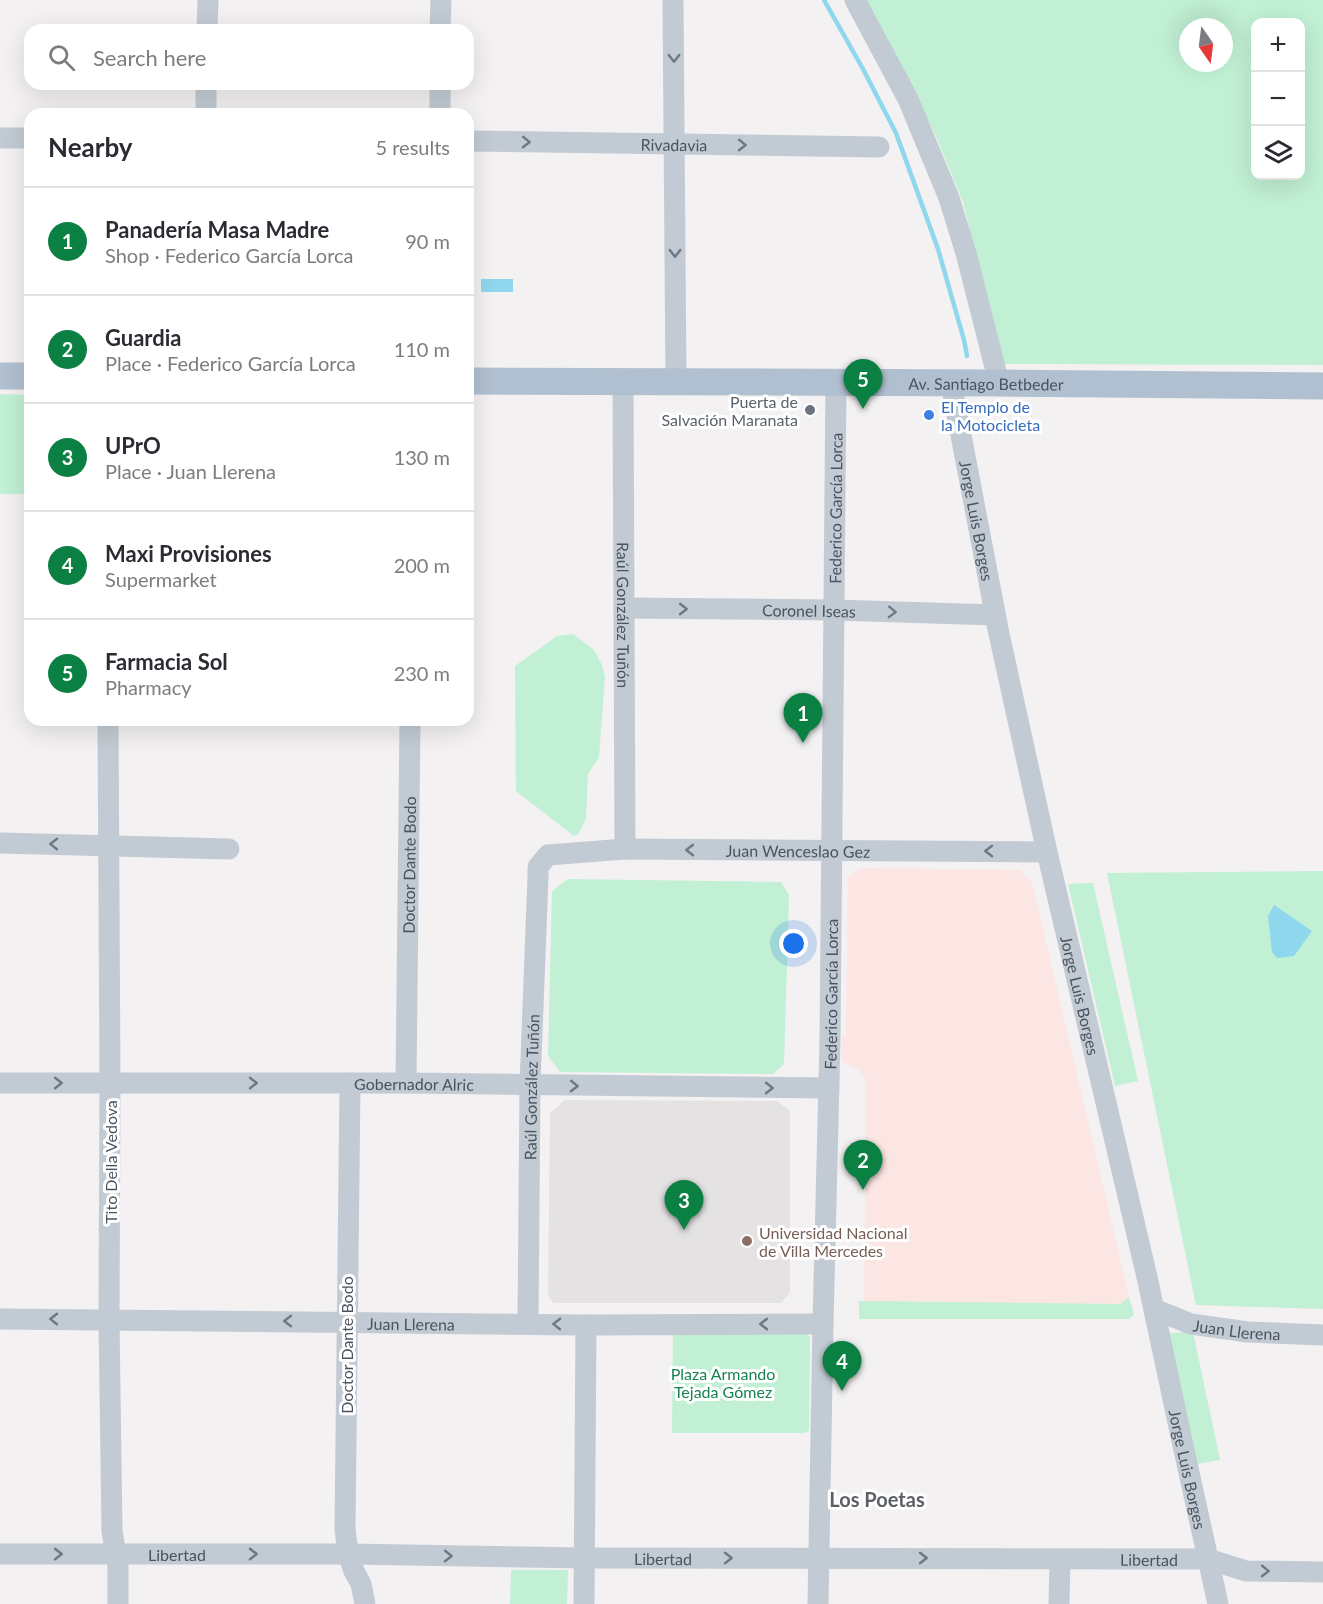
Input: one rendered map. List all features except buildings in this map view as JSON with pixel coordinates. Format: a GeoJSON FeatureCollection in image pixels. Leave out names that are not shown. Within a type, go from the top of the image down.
{"type":"FeatureCollection","features":[{"type":"Feature","properties":{"kind":"main road"},"geometry":{"type":"LineString","coordinates":[[0,376],[24,376]]}},
{"type":"Feature","properties":{"kind":"main road","name":"Av. Santiago Betbeder"},"geometry":{"type":"LineString","coordinates":[[474,381],[1323,387]]}},
{"type":"Feature","properties":{"kind":"street"},"geometry":{"type":"LineString","coordinates":[[207,24],[208,0]]}},
{"type":"Feature","properties":{"kind":"street"},"geometry":{"type":"LineString","coordinates":[[440,24],[441,0]]}},
{"type":"Feature","properties":{"kind":"street"},"geometry":{"type":"LineString","coordinates":[[674,0],[676,382]]}},
{"type":"Feature","properties":{"kind":"street"},"geometry":{"type":"LineString","coordinates":[[855,0],[908,99],[949,198],[966,253],[999,383]]}},
{"type":"Feature","properties":{"kind":"street"},"geometry":{"type":"LineString","coordinates":[[206,90],[206,108]]}},
{"type":"Feature","properties":{"kind":"street"},"geometry":{"type":"LineString","coordinates":[[440,90],[440,108]]}},
{"type":"Feature","properties":{"kind":"street"},"geometry":{"type":"LineString","coordinates":[[0,138],[24,138]]}},
{"type":"Feature","properties":{"kind":"street","name":"Rivadavia"},"geometry":{"type":"LineString","coordinates":[[474,141],[879,147]]}},
{"type":"Feature","properties":{"kind":"street","name":"Raúl González Tuñón"},"geometry":{"type":"LineString","coordinates":[[623,381],[625,849]]}},
{"type":"Feature","properties":{"kind":"street","name":"Federico García Lorca"},"geometry":{"type":"LineString","coordinates":[[818,1604],[829,1088],[836,382]]}},
{"type":"Feature","properties":{"kind":"street","name":"Jorge Luis Borges"},"geometry":{"type":"LineString","coordinates":[[951,383],[995,615],[1047,852],[1145,1265],[1218,1604]]}},
{"type":"Feature","properties":{"kind":"street","name":"Coronel Iseas"},"geometry":{"type":"LineString","coordinates":[[625,608],[834,610],[995,615]]}},
{"type":"Feature","properties":{"kind":"street","name":"Tito Della Vedova"},"geometry":{"type":"LineString","coordinates":[[108,726],[109,1320],[112,1531],[118,1567],[118,1604]]}},
{"type":"Feature","properties":{"kind":"street","name":"Doctor Dante Bodo"},"geometry":{"type":"LineString","coordinates":[[406,1083],[410,726]]}},
{"type":"Feature","properties":{"kind":"street"},"geometry":{"type":"LineString","coordinates":[[0,843],[229,849]]}},
{"type":"Feature","properties":{"kind":"street","name":"Juan Wenceslao Gez"},"geometry":{"type":"LineString","coordinates":[[548,855],[625,849],[1047,852]]}},
{"type":"Feature","properties":{"kind":"street","name":"Raúl González Tuñón"},"geometry":{"type":"LineString","coordinates":[[528,1323],[530,1085],[538,867],[548,855]]}},
{"type":"Feature","properties":{"kind":"street","name":"Gobernador Alric"},"geometry":{"type":"LineString","coordinates":[[0,1083],[406,1083],[829,1088]]}},
{"type":"Feature","properties":{"kind":"street","name":"Doctor Dante Bodo"},"geometry":{"type":"LineString","coordinates":[[350,1083],[345,1529],[348,1554],[361,1584],[365,1604]]}},
{"type":"Feature","properties":{"kind":"street","name":"Juan Llerena"},"geometry":{"type":"LineString","coordinates":[[1154,1309],[1191,1324],[1248,1332],[1323,1335]]}},
{"type":"Feature","properties":{"kind":"street","name":"Juan Llerena"},"geometry":{"type":"LineString","coordinates":[[0,1319],[586,1325],[823,1324]]}},
{"type":"Feature","properties":{"kind":"street"},"geometry":{"type":"LineString","coordinates":[[584,1604],[586,1325]]}},
{"type":"Feature","properties":{"kind":"street","name":"Libertad"},"geometry":{"type":"LineString","coordinates":[[0,1554],[1208,1559],[1246,1571],[1323,1572]]}},
{"type":"Feature","properties":{"kind":"street"},"geometry":{"type":"LineString","coordinates":[[1059,1604],[1060,1559]]}},
{"type":"Feature","properties":{"kind":"shaded area"},"geometry":{"type":"Polygon","coordinates":[[[862,868],[1020,870],[1032,882],[1129,1297],[1120,1304],[864,1302],[866,1079],[859,1070],[842,1062],[842,1036],[846,1035],[848,877],[862,868]]]}},
{"type":"Feature","properties":{"kind":"shaded area"},"geometry":{"type":"Polygon","coordinates":[[[565,1100],[777,1101],[790,1111],[790,1293],[781,1303],[553,1303],[548,1295],[550,1113],[565,1100]]]}},
{"type":"Feature","properties":{"kind":"green space"},"geometry":{"type":"Polygon","coordinates":[[[866,0],[1323,0],[1323,365],[1004,364],[963,202],[935,134],[866,0]]]}},
{"type":"Feature","properties":{"kind":"green space"},"geometry":{"type":"Polygon","coordinates":[[[0,394],[24,395],[24,494],[0,494],[0,394]]]}},
{"type":"Feature","properties":{"kind":"green space"},"geometry":{"type":"Polygon","coordinates":[[[573,634],[594,650],[605,677],[599,757],[588,774],[586,818],[579,833],[574,836],[516,791],[515,666],[557,636],[573,634]]]}},
{"type":"Feature","properties":{"kind":"green space"},"geometry":{"type":"Polygon","coordinates":[[[1323,871],[1323,1309],[1196,1305],[1107,873],[1323,871]]]}},
{"type":"Feature","properties":{"kind":"green space"},"geometry":{"type":"Polygon","coordinates":[[[568,879],[781,882],[789,895],[784,1064],[773,1074],[560,1072],[548,1056],[552,891],[568,879]]]}},
{"type":"Feature","properties":{"kind":"green space"},"geometry":{"type":"Polygon","coordinates":[[[1093,883],[1138,1081],[1115,1086],[1068,884],[1093,883]]]}},
{"type":"Feature","properties":{"kind":"green space"},"geometry":{"type":"Polygon","coordinates":[[[1129,1297],[1134,1314],[1129,1319],[859,1319],[859,1301],[1120,1304],[1129,1297]]]}},
{"type":"Feature","properties":{"kind":"green space","name":"Plaza Armando Tejada Gómez"},"geometry":{"type":"Polygon","coordinates":[[[673,1330],[805,1334],[810,1337],[809,1430],[805,1433],[672,1433],[673,1330]]]}},
{"type":"Feature","properties":{"kind":"green space"},"geometry":{"type":"Polygon","coordinates":[[[1193,1332],[1220,1460],[1197,1464],[1167,1334],[1193,1332]]]}},
{"type":"Feature","properties":{"kind":"green space"},"geometry":{"type":"Polygon","coordinates":[[[511,1570],[568,1570],[567,1604],[510,1604],[511,1570]]]}},
{"type":"Feature","properties":{"kind":"water"},"geometry":{"type":"Polygon","coordinates":[[[481,279],[513,279],[513,292],[481,292],[481,279]]]}},
{"type":"Feature","properties":{"kind":"water"},"geometry":{"type":"Polygon","coordinates":[[[1274,905],[1312,931],[1294,956],[1277,958],[1272,952],[1268,916],[1274,905]]]}},
{"type":"Feature","properties":{"kind":"waterway"},"geometry":{"type":"LineString","coordinates":[[824,0],[896,133],[938,249],[967,356]]}},
{"type":"Feature","properties":{"kind":"place","name":"Farmacia Sol"},"geometry":{"type":"Point","coordinates":[863,409]}},
{"type":"Feature","properties":{"kind":"place","name":"Puerta de Salvación Maranata"},"geometry":{"type":"Point","coordinates":[810,410]}},
{"type":"Feature","properties":{"kind":"place","name":"El Templo de la Motocicleta"},"geometry":{"type":"Point","coordinates":[929,415]}},
{"type":"Feature","properties":{"kind":"place","name":"Panadería Masa Madre"},"geometry":{"type":"Point","coordinates":[803,743]}},
{"type":"Feature","properties":{"kind":"place","name":"Guardia"},"geometry":{"type":"Point","coordinates":[863,1190]}},
{"type":"Feature","properties":{"kind":"place","name":"UPrO"},"geometry":{"type":"Point","coordinates":[684,1230]}},
{"type":"Feature","properties":{"kind":"place","name":"Universidad Nacional de Villa Mercedes"},"geometry":{"type":"Point","coordinates":[747,1241]}},
{"type":"Feature","properties":{"kind":"place","name":"Maxi Provisiones"},"geometry":{"type":"Point","coordinates":[842,1391]}},
{"type":"Feature","properties":{"kind":"district","name":"Los Poetas"},"geometry":{"type":"Point","coordinates":[877,1499]}}]}
